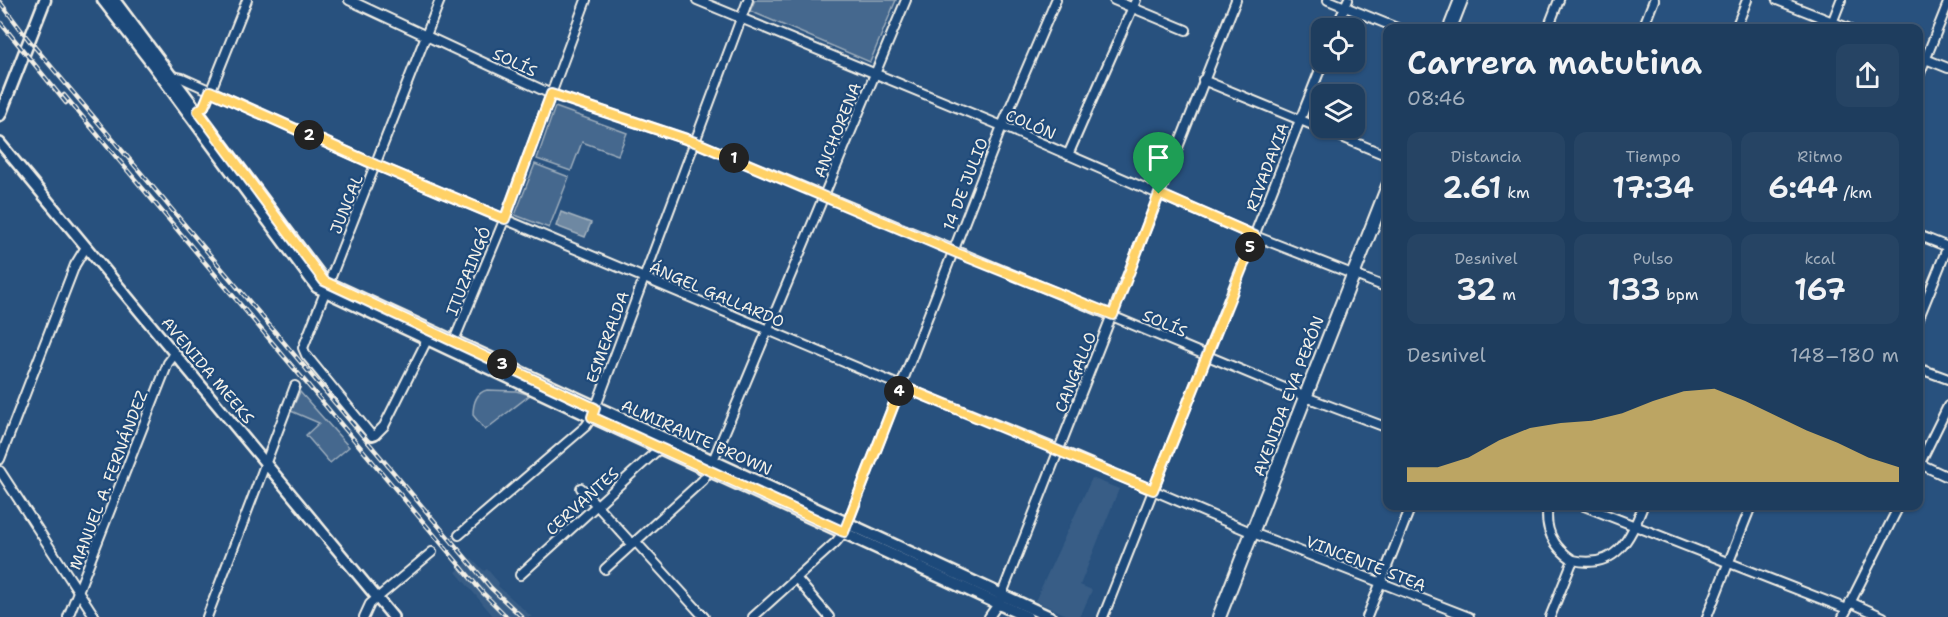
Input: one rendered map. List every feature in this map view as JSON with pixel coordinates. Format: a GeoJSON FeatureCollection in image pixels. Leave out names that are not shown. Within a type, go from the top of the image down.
{"type":"FeatureCollection","features":[{"type":"Feature","properties":{"kind":"main road"},"geometry":{"type":"LineString","coordinates":[[0,115],[45,0]]}},
{"type":"Feature","properties":{"kind":"main road","name":"ALMIRANTE BROWN"},"geometry":{"type":"LineString","coordinates":[[103,0],[194,113],[327,287],[428,340],[452,346]]}},
{"type":"Feature","properties":{"kind":"main road","name":"ALMIRANTE BROWN"},"geometry":{"type":"LineString","coordinates":[[114,0],[172,76],[194,113]]}},
{"type":"Feature","properties":{"kind":"main road"},"geometry":{"type":"LineString","coordinates":[[1452,24],[1461,0]]}},
{"type":"Feature","properties":{"kind":"main road","name":"AVENIDA EVA PERÓN"},"geometry":{"type":"LineString","coordinates":[[1219,617],[1383,199]]}},
{"type":"Feature","properties":{"kind":"main road","name":"ALMIRANTE BROWN"},"geometry":{"type":"LineString","coordinates":[[327,287],[845,526],[1000,600],[1027,617]]}},
{"type":"Feature","properties":{"kind":"main road","name":"ALMIRANTE BROWN"},"geometry":{"type":"LineString","coordinates":[[594,412],[661,447],[711,465]]}},
{"type":"Feature","properties":{"kind":"main road","name":"ALMIRANTE BROWN"},"geometry":{"type":"LineString","coordinates":[[1000,600],[1050,617]]}},
{"type":"Feature","properties":{"kind":"street"},"geometry":{"type":"LineString","coordinates":[[194,113],[204,106],[247,0]]}},
{"type":"Feature","properties":{"kind":"street","name":"SOLÍS"},"geometry":{"type":"LineString","coordinates":[[349,0],[551,94],[695,142],[1113,315],[1206,356],[1383,426]]}},
{"type":"Feature","properties":{"kind":"street","name":"JUNCAL"},"geometry":{"type":"LineString","coordinates":[[428,340],[384,426],[375,435],[370,434],[304,351],[303,344],[440,0]]}},
{"type":"Feature","properties":{"kind":"street","name":"ITUZAINGÓ"},"geometry":{"type":"LineString","coordinates":[[452,346],[505,219],[586,0]]}},
{"type":"Feature","properties":{"kind":"street","name":"COLÓN"},"geometry":{"type":"LineString","coordinates":[[697,0],[1002,126],[1255,236],[1383,286]]}},
{"type":"Feature","properties":{"kind":"street","name":"ESMERALDA"},"geometry":{"type":"LineString","coordinates":[[459,535],[586,426],[594,412],[748,0]]}},
{"type":"Feature","properties":{"kind":"street","name":"ANCHORENA"},"geometry":{"type":"LineString","coordinates":[[605,569],[703,480],[711,465],[906,0]]}},
{"type":"Feature","properties":{"kind":"street","name":"14 DE JULIO"},"geometry":{"type":"LineString","coordinates":[[753,617],[836,542],[845,526],[1002,126],[1056,0]]}},
{"type":"Feature","properties":{"kind":"street"},"geometry":{"type":"LineString","coordinates":[[1114,0],[1134,4],[1186,30]]}},
{"type":"Feature","properties":{"kind":"street","name":"CANGALLO"},"geometry":{"type":"LineString","coordinates":[[989,617],[1000,600],[1236,0]]}},
{"type":"Feature","properties":{"kind":"street"},"geometry":{"type":"LineString","coordinates":[[1328,0],[1346,4],[1388,24]]}},
{"type":"Feature","properties":{"kind":"street"},"geometry":{"type":"LineString","coordinates":[[1550,24],[1559,0]]}},
{"type":"Feature","properties":{"kind":"street"},"geometry":{"type":"LineString","coordinates":[[1644,24],[1654,0]]}},
{"type":"Feature","properties":{"kind":"street"},"geometry":{"type":"LineString","coordinates":[[1738,24],[1747,0]]}},
{"type":"Feature","properties":{"kind":"street"},"geometry":{"type":"LineString","coordinates":[[1777,0],[1829,24]]}},
{"type":"Feature","properties":{"kind":"street"},"geometry":{"type":"LineString","coordinates":[[1831,24],[1841,0]]}},
{"type":"Feature","properties":{"kind":"street"},"geometry":{"type":"LineString","coordinates":[[1923,56],[1948,3]]}},
{"type":"Feature","properties":{"kind":"street"},"geometry":{"type":"LineString","coordinates":[[1068,155],[1134,4]]}},
{"type":"Feature","properties":{"kind":"street"},"geometry":{"type":"LineString","coordinates":[[1340,18],[1346,4]]}},
{"type":"Feature","properties":{"kind":"street"},"geometry":{"type":"LineString","coordinates":[[1923,58],[1948,68]]}},
{"type":"Feature","properties":{"kind":"street","name":"RIVADAVIA"},"geometry":{"type":"LineString","coordinates":[[1103,617],[1319,72]]}},
{"type":"Feature","properties":{"kind":"street","name":"ÁNGEL GALLARDO"},"geometry":{"type":"LineString","coordinates":[[172,76],[182,78],[376,165],[643,278],[1253,533]]}},
{"type":"Feature","properties":{"kind":"street"},"geometry":{"type":"LineString","coordinates":[[1203,80],[1383,154]]}},
{"type":"Feature","properties":{"kind":"street","name":"AVENIDA MEEKS"},"geometry":{"type":"LineString","coordinates":[[0,143],[393,617]]}},
{"type":"Feature","properties":{"kind":"street"},"geometry":{"type":"LineString","coordinates":[[1923,237],[1948,246],[1923,308]]}},
{"type":"Feature","properties":{"kind":"street"},"geometry":{"type":"LineString","coordinates":[[0,459],[75,265],[86,247]]}},
{"type":"Feature","properties":{"kind":"street","name":"MANUEL A. FERNÁNDEZ"},"geometry":{"type":"LineString","coordinates":[[68,617],[168,363],[175,354]]}},
{"type":"Feature","properties":{"kind":"street"},"geometry":{"type":"LineString","coordinates":[[1923,370],[1948,379]]}},
{"type":"Feature","properties":{"kind":"street"},"geometry":{"type":"LineString","coordinates":[[207,617],[295,386]]}},
{"type":"Feature","properties":{"kind":"street"},"geometry":{"type":"LineString","coordinates":[[1923,457],[1948,406]]}},
{"type":"Feature","properties":{"kind":"street","name":"CERVANTES"},"geometry":{"type":"LineString","coordinates":[[520,575],[661,447]]}},
{"type":"Feature","properties":{"kind":"street"},"geometry":{"type":"LineString","coordinates":[[1923,467],[1948,477]]}},
{"type":"Feature","properties":{"kind":"street"},"geometry":{"type":"LineString","coordinates":[[0,471],[95,617]]}},
{"type":"Feature","properties":{"kind":"street"},"geometry":{"type":"LineString","coordinates":[[581,488],[704,617]]}},
{"type":"Feature","properties":{"kind":"street"},"geometry":{"type":"LineString","coordinates":[[1367,617],[1409,510]]}},
{"type":"Feature","properties":{"kind":"street"},"geometry":{"type":"LineString","coordinates":[[1547,510],[1546,521],[1551,536],[1561,551],[1573,560],[1586,562],[1615,553],[1628,541],[1641,510]]}},
{"type":"Feature","properties":{"kind":"street"},"geometry":{"type":"LineString","coordinates":[[1594,510],[1847,609],[1883,617]]}},
{"type":"Feature","properties":{"kind":"street"},"geometry":{"type":"LineString","coordinates":[[1707,617],[1749,510]]}},
{"type":"Feature","properties":{"kind":"street"},"geometry":{"type":"LineString","coordinates":[[1847,609],[1897,510]]}},
{"type":"Feature","properties":{"kind":"street","name":"VINCENTE STEA"},"geometry":{"type":"LineString","coordinates":[[1253,533],[1465,616]]}},
{"type":"Feature","properties":{"kind":"street"},"geometry":{"type":"LineString","coordinates":[[364,617],[370,604],[432,552]]}},
{"type":"Feature","properties":{"kind":"street"},"geometry":{"type":"LineString","coordinates":[[1550,617],[1573,560]]}},
{"type":"Feature","properties":{"kind":"street"},"geometry":{"type":"LineString","coordinates":[[796,578],[829,617]]}},
{"type":"Feature","properties":{"kind":"shaded area"},"geometry":{"type":"Polygon","coordinates":[[[755,0],[896,0],[870,62],[750,11],[755,0]]]}},
{"type":"Feature","properties":{"kind":"shaded area"},"geometry":{"type":"Polygon","coordinates":[[[555,107],[627,133],[618,155],[582,142],[571,171],[537,159],[555,107]]]}},
{"type":"Feature","properties":{"kind":"shaded area"},"geometry":{"type":"Polygon","coordinates":[[[535,164],[569,177],[549,228],[515,215],[535,164]]]}},
{"type":"Feature","properties":{"kind":"shaded area"},"geometry":{"type":"Polygon","coordinates":[[[561,212],[591,223],[585,237],[556,226],[561,212]]]}},
{"type":"Feature","properties":{"kind":"shaded area"},"geometry":{"type":"Polygon","coordinates":[[[487,390],[516,391],[530,395],[485,430],[473,415],[473,411],[477,397],[487,390]]]}},
{"type":"Feature","properties":{"kind":"shaded area"},"geometry":{"type":"Polygon","coordinates":[[[300,392],[349,447],[330,463],[306,435],[319,423],[291,411],[300,392]]]}},
{"type":"Feature","properties":{"kind":"shaded area"},"geometry":{"type":"Polygon","coordinates":[[[1092,478],[1119,489],[1080,585],[1092,590],[1080,617],[1071,617],[1035,601],[1092,478]]]}},
{"type":"Feature","properties":{"kind":"shaded area"},"geometry":{"type":"Polygon","coordinates":[[[472,558],[484,571],[487,569],[499,583],[498,586],[532,617],[494,617],[456,572],[472,558]]]}},
{"type":"Feature","properties":{"kind":"railway"},"geometry":{"type":"LineString","coordinates":[[0,2],[28,39],[491,588],[522,617]]}},
{"type":"Feature","properties":{"kind":"railway"},"geometry":{"type":"LineString","coordinates":[[0,22],[66,103]]}},
{"type":"Feature","properties":{"kind":"railway"},"geometry":{"type":"LineString","coordinates":[[64,95],[483,593],[507,617]]}},
{"type":"Feature","properties":{"kind":"route"},"geometry":{"type":"LineString","coordinates":[[210,91],[376,165],[505,219],[551,94],[695,142],[957,253],[1113,315],[1159,194],[1255,236],[1153,490],[901,386],[846,521],[844,532],[592,417],[595,408],[324,281],[198,111],[204,106],[210,91]]}}]}
